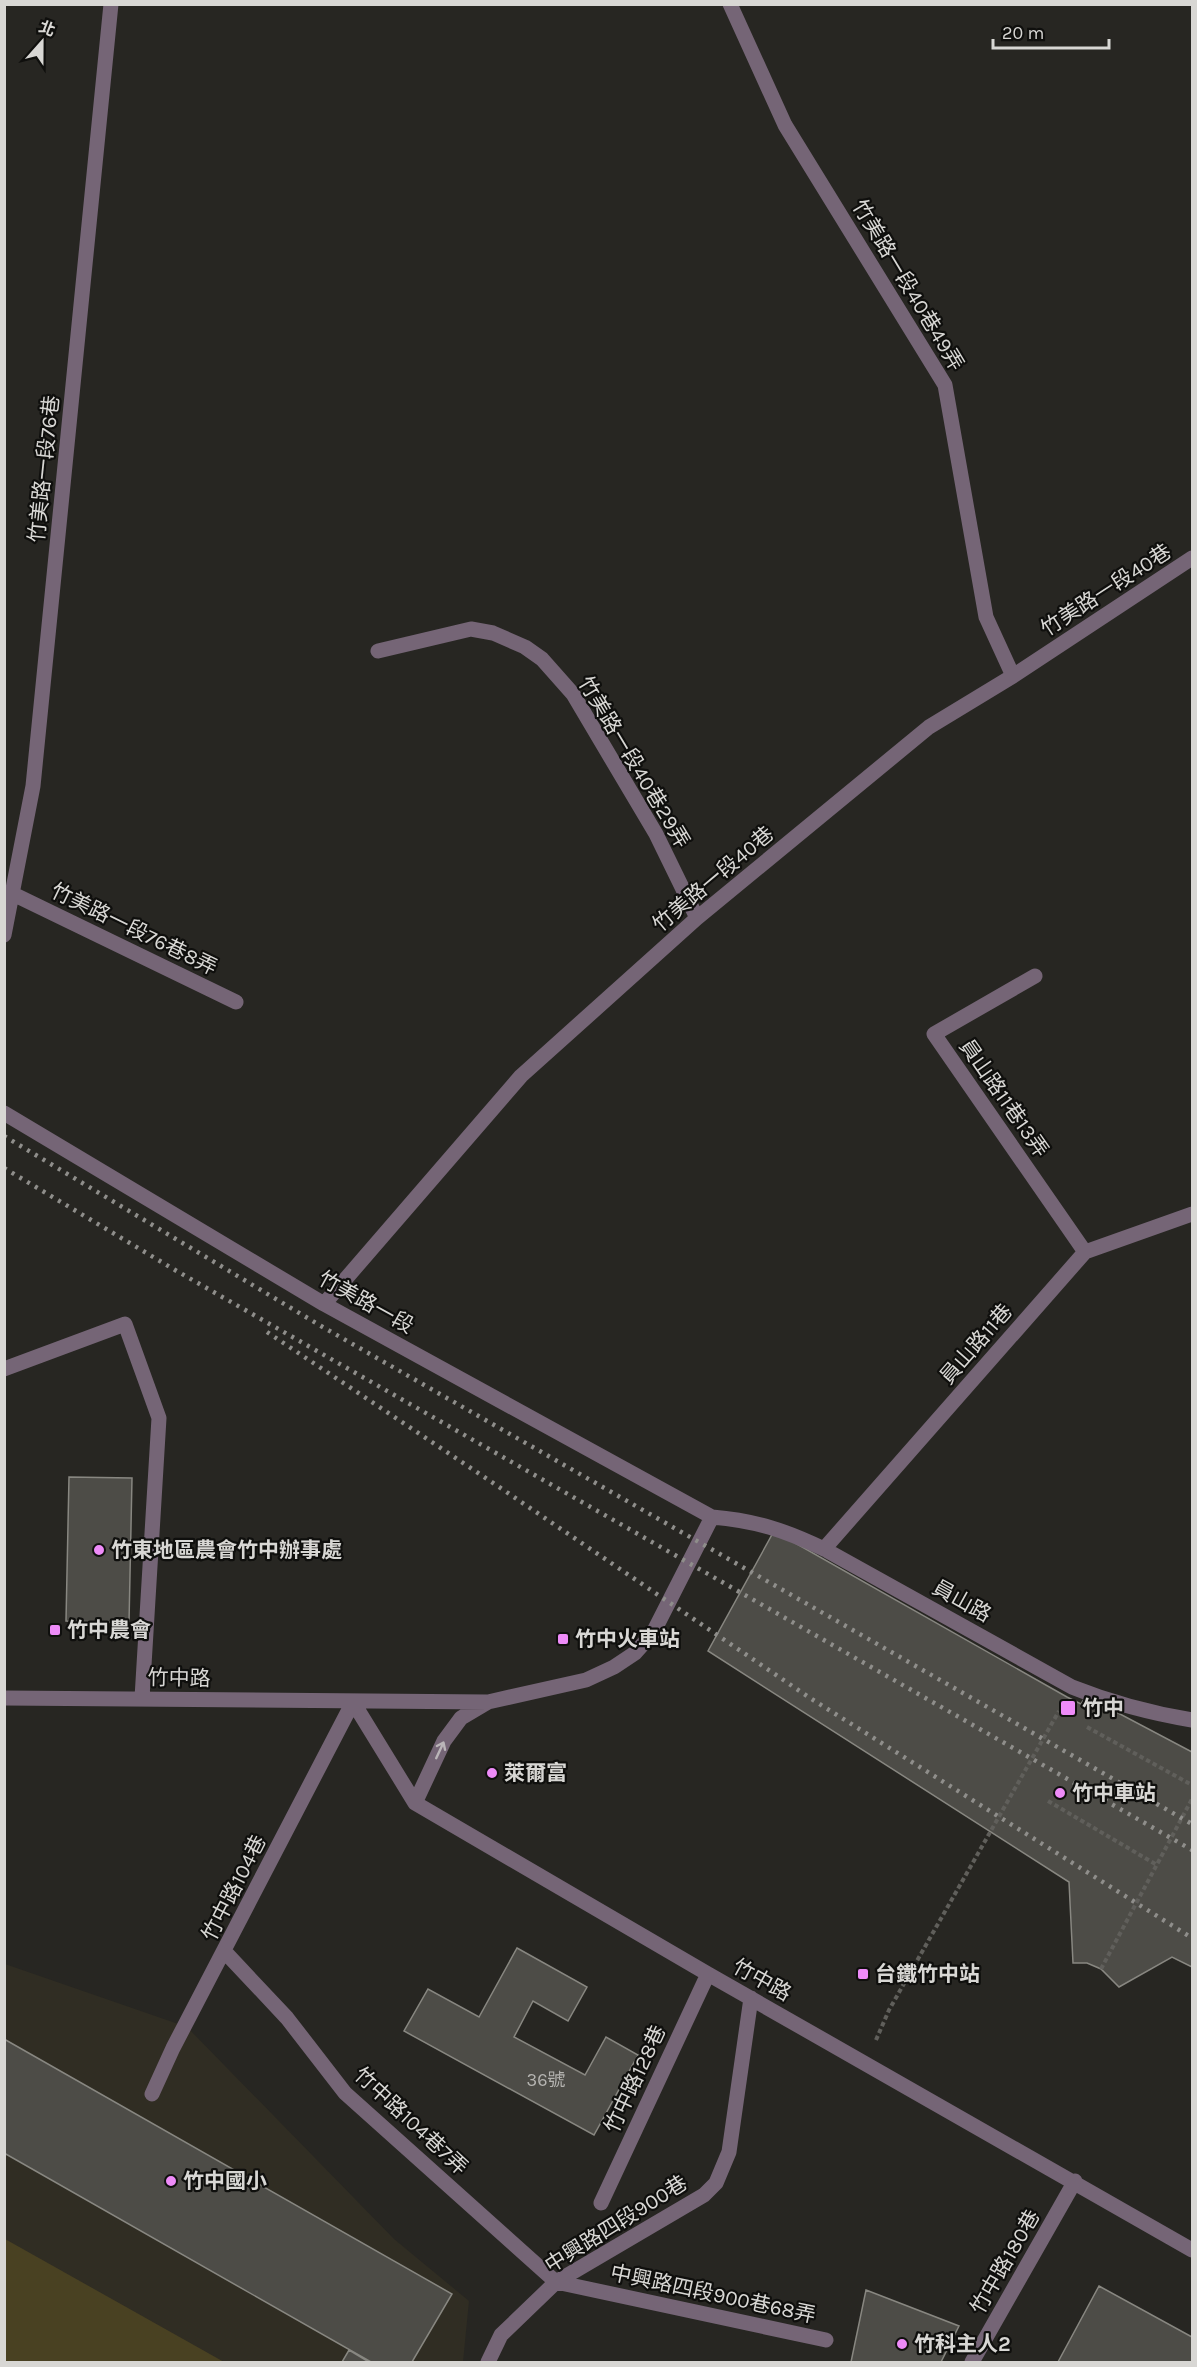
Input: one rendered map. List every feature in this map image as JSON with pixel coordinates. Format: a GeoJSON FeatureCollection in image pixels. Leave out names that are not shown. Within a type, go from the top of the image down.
{"type":"FeatureCollection","features":[{"type":"Feature","properties":{"kind":"street","name":"竹美路一段76巷"},"geometry":{"type":"LineString","coordinates":[[4,935],[33,786],[111,4]]}},
{"type":"Feature","properties":{"kind":"street","name":"竹美路一段40巷49弄"},"geometry":{"type":"LineString","coordinates":[[730,4],[785,125],[945,385],[986,617],[1013,676]]}},
{"type":"Feature","properties":{"kind":"street","name":"竹美路一段40巷"},"geometry":{"type":"LineString","coordinates":[[324,1304],[521,1076],[697,918],[929,727],[1013,676],[1192,558]]}},
{"type":"Feature","properties":{"kind":"street","name":"竹美路一段40巷29弄"},"geometry":{"type":"LineString","coordinates":[[378,651],[471,629],[492,633],[525,647],[542,659],[573,694],[656,834],[697,918]]}},
{"type":"Feature","properties":{"kind":"street","name":"竹美路一段76巷8弄"},"geometry":{"type":"LineString","coordinates":[[13,894],[236,1002]]}},
{"type":"Feature","properties":{"kind":"street","name":"員山路11巷13弄"},"geometry":{"type":"LineString","coordinates":[[1035,976],[934,1034],[1085,1252]]}},
{"type":"Feature","properties":{"kind":"street","name":"竹美路一段"},"geometry":{"type":"LineString","coordinates":[[4,1113],[324,1304],[712,1517]]}},
{"type":"Feature","properties":{"kind":"street","name":"員山路11巷"},"geometry":{"type":"LineString","coordinates":[[824,1549],[1085,1252],[1192,1214]]}},
{"type":"Feature","properties":{"kind":"street"},"geometry":{"type":"LineString","coordinates":[[4,1369],[125,1324],[159,1418],[142,1698]]}},
{"type":"Feature","properties":{"kind":"street","name":"員山路"},"geometry":{"type":"LineString","coordinates":[[712,1517],[747,1520],[786,1531],[824,1549],[1072,1687],[1109,1702],[1149,1713],[1192,1720]]}},
{"type":"Feature","properties":{"kind":"street","name":"竹中路"},"geometry":{"type":"LineString","coordinates":[[4,1698],[488,1702],[586,1680],[614,1667],[635,1653],[653,1633],[712,1517]]}},
{"type":"Feature","properties":{"kind":"street","name":"竹中路"},"geometry":{"type":"LineString","coordinates":[[353,1702],[415,1803],[708,1974],[1075,2181],[1192,2250]]}},
{"type":"Feature","properties":{"kind":"street","name":"竹中路104巷"},"geometry":{"type":"LineString","coordinates":[[152,2094],[173,2048],[225,1952],[353,1702]]}},
{"type":"Feature","properties":{"kind":"street"},"geometry":{"type":"LineString","coordinates":[[415,1803],[444,1741],[460,1718],[488,1702]]}},
{"type":"Feature","properties":{"kind":"street","name":"竹中路104巷7弄"},"geometry":{"type":"LineString","coordinates":[[225,1952],[287,2018],[345,2093],[556,2282]]}},
{"type":"Feature","properties":{"kind":"street","name":"竹中路128巷"},"geometry":{"type":"LineString","coordinates":[[601,2203],[708,1974]]}},
{"type":"Feature","properties":{"kind":"street","name":"中興路四段900巷"},"geometry":{"type":"LineString","coordinates":[[488,2362],[501,2335],[556,2282],[704,2195],[716,2183],[729,2152],[751,1998]]}},
{"type":"Feature","properties":{"kind":"street","name":"竹中路180巷"},"geometry":{"type":"LineString","coordinates":[[972,2362],[1075,2181]]}},
{"type":"Feature","properties":{"kind":"street","name":"中興路四段900巷68弄"},"geometry":{"type":"LineString","coordinates":[[556,2282],[826,2340]]}},
{"type":"Feature","properties":{"kind":"path"},"geometry":{"type":"LineString","coordinates":[[866,2063],[889,2010],[991,1834],[1072,1687]]}},
{"type":"Feature","properties":{"kind":"path"},"geometry":{"type":"LineString","coordinates":[[1087,1728],[1192,1785]]}},
{"type":"Feature","properties":{"kind":"path"},"geometry":{"type":"LineString","coordinates":[[1101,1969],[1192,1799]]}},
{"type":"Feature","properties":{"kind":"path"},"geometry":{"type":"LineString","coordinates":[[1048,1801],[1156,1865]]}},
{"type":"Feature","properties":{"kind":"shaded area","name":"竹中國小"},"geometry":{"type":"Polygon","coordinates":[[[5,1964],[187,2027],[394,2239],[469,2301],[463,2362],[5,2362],[5,1964]]]}},
{"type":"Feature","properties":{"kind":"shaded area"},"geometry":{"type":"Polygon","coordinates":[[[5,2239],[224,2362],[5,2362],[5,2239]]]}},
{"type":"Feature","properties":{"kind":"building","name":"竹東地區農會竹中辦事處"},"geometry":{"type":"Polygon","coordinates":[[[69,1477],[132,1478],[129,1623],[66,1621],[69,1477]]]}},
{"type":"Feature","properties":{"kind":"building","name":"竹中車站"},"geometry":{"type":"Polygon","coordinates":[[[774,1531],[1067,1697],[1081,1704],[1086,1696],[1192,1752],[1192,1967],[1172,1957],[1119,1987],[1101,1969],[1087,1963],[1073,1963],[1069,1882],[708,1651],[774,1531]]]}},
{"type":"Feature","properties":{"kind":"building"},"geometry":{"type":"Polygon","coordinates":[[[517,1948],[587,1987],[568,2021],[533,2001],[514,2037],[585,2075],[606,2037],[638,2055],[594,2135],[404,2031],[428,1989],[479,2017],[517,1948]]]}},
{"type":"Feature","properties":{"kind":"building"},"geometry":{"type":"Polygon","coordinates":[[[4,2039],[452,2294],[412,2362],[371,2362],[4,2153],[4,2039]]]}},
{"type":"Feature","properties":{"kind":"building"},"geometry":{"type":"Polygon","coordinates":[[[1099,2286],[1192,2337],[1192,2362],[1058,2362],[1099,2286]]]}},
{"type":"Feature","properties":{"kind":"building","name":"竹科主人2"},"geometry":{"type":"Polygon","coordinates":[[[866,2290],[959,2326],[941,2362],[851,2362],[866,2290]]]}},
{"type":"Feature","properties":{"kind":"building"},"geometry":{"type":"Polygon","coordinates":[[[349,2350],[369,2362],[342,2362],[349,2350]]]}},
{"type":"Feature","properties":{"kind":"railway"},"geometry":{"type":"LineString","coordinates":[[4,1136],[321,1326],[1192,1824]]}},
{"type":"Feature","properties":{"kind":"railway"},"geometry":{"type":"LineString","coordinates":[[4,1168],[175,1270],[1192,1850]]}},
{"type":"Feature","properties":{"kind":"railway"},"geometry":{"type":"LineString","coordinates":[[267,1332],[810,1698],[1192,1938]]}},
{"type":"Feature","properties":{"kind":"place","name":"竹東地區農會竹中辦事處"},"geometry":{"type":"Point","coordinates":[99,1550]}},
{"type":"Feature","properties":{"kind":"place","name":"竹中農會"},"geometry":{"type":"Point","coordinates":[55,1630]}},
{"type":"Feature","properties":{"kind":"place","name":"竹中火車站"},"geometry":{"type":"Point","coordinates":[563,1639]}},
{"type":"Feature","properties":{"kind":"place","name":"竹中"},"geometry":{"type":"Point","coordinates":[1068,1708]}},
{"type":"Feature","properties":{"kind":"place","name":"萊爾富"},"geometry":{"type":"Point","coordinates":[492,1773]}},
{"type":"Feature","properties":{"kind":"place","name":"竹中車站"},"geometry":{"type":"Point","coordinates":[1060,1793]}},
{"type":"Feature","properties":{"kind":"place","name":"台鐵竹中站"},"geometry":{"type":"Point","coordinates":[863,1974]}},
{"type":"Feature","properties":{"kind":"place","name":"竹中國小"},"geometry":{"type":"Point","coordinates":[171,2181]}},
{"type":"Feature","properties":{"kind":"place","name":"竹科主人2"},"geometry":{"type":"Point","coordinates":[902,2344]}}]}
